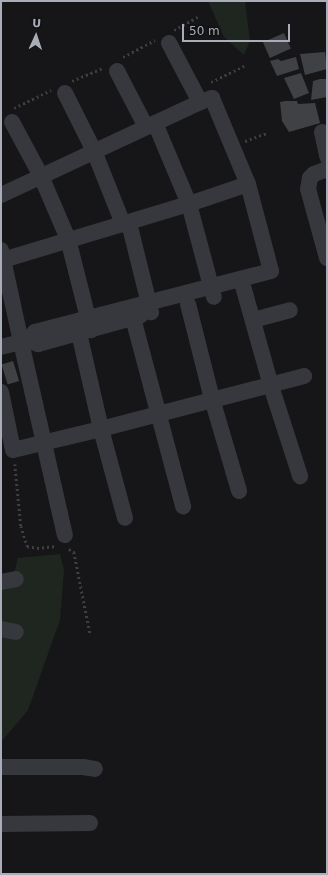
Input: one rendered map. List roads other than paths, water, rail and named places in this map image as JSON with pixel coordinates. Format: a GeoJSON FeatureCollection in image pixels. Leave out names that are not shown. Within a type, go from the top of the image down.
{"type":"FeatureCollection","features":[{"type":"Feature","properties":{"kind":"street"},"geometry":{"type":"LineString","coordinates":[[164,38],[197,97]]}},
{"type":"Feature","properties":{"kind":"street"},"geometry":{"type":"LineString","coordinates":[[113,66],[151,125],[189,204],[212,292]]}},
{"type":"Feature","properties":{"kind":"street"},"geometry":{"type":"LineString","coordinates":[[65,87],[126,223],[150,308]]}},
{"type":"Feature","properties":{"kind":"street"},"geometry":{"type":"LineString","coordinates":[[1,195],[151,125],[197,97],[212,98],[248,184],[271,271],[242,284],[150,308],[86,327]]}},
{"type":"Feature","properties":{"kind":"street"},"geometry":{"type":"LineString","coordinates":[[11,116],[41,176],[68,239],[86,327],[101,429],[125,518]]}},
{"type":"Feature","properties":{"kind":"street"},"geometry":{"type":"LineString","coordinates":[[322,132],[327,156]]}},
{"type":"Feature","properties":{"kind":"street"},"geometry":{"type":"LineString","coordinates":[[327,169],[314,174],[308,182],[308,189],[325,239],[327,258]]}},
{"type":"Feature","properties":{"kind":"street"},"geometry":{"type":"LineString","coordinates":[[64,543],[43,444],[24,341],[2,255],[126,223],[248,184]]}},
{"type":"Feature","properties":{"kind":"street"},"geometry":{"type":"LineString","coordinates":[[242,284],[271,386],[300,476]]}},
{"type":"Feature","properties":{"kind":"street"},"geometry":{"type":"LineString","coordinates":[[1,347],[24,341],[35,332],[86,327],[133,318],[150,308],[188,304],[212,292]]}},
{"type":"Feature","properties":{"kind":"street"},"geometry":{"type":"LineString","coordinates":[[188,304],[212,399],[239,491]]}},
{"type":"Feature","properties":{"kind":"street"},"geometry":{"type":"LineString","coordinates":[[253,320],[290,310]]}},
{"type":"Feature","properties":{"kind":"street"},"geometry":{"type":"LineString","coordinates":[[133,318],[157,415],[182,506]]}},
{"type":"Feature","properties":{"kind":"street"},"geometry":{"type":"LineString","coordinates":[[1,392],[13,450],[43,444],[157,415],[212,399],[271,386],[304,376]]}},
{"type":"Feature","properties":{"kind":"street"},"geometry":{"type":"LineString","coordinates":[[1,767],[83,767],[95,769]]}},
{"type":"Feature","properties":{"kind":"street"},"geometry":{"type":"LineString","coordinates":[[1,824],[90,822]]}}]}
